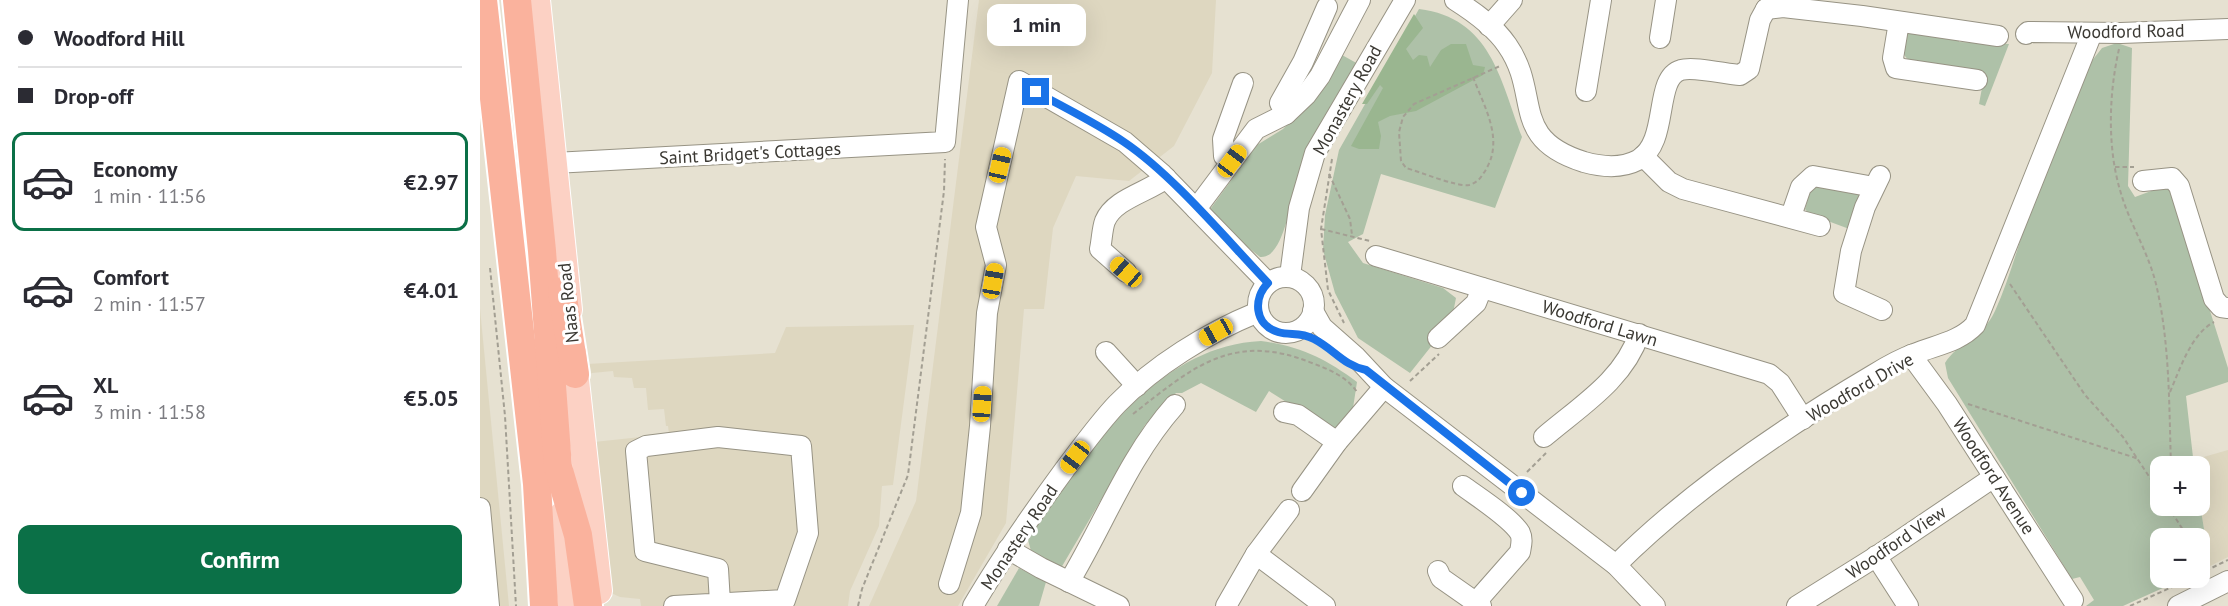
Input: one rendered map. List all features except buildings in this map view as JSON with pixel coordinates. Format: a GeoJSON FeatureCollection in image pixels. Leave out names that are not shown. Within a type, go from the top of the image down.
{"type":"FeatureCollection","features":[{"type":"Feature","properties":{"kind":"highway"},"geometry":{"type":"LineString","coordinates":[[483,0],[537,484],[544,606]]}},
{"type":"Feature","properties":{"kind":"highway","name":"Naas Road"},"geometry":{"type":"LineString","coordinates":[[517,0],[542,251],[558,467]]}},
{"type":"Feature","properties":{"kind":"highway"},"geometry":{"type":"LineString","coordinates":[[480,76],[495,109]]}},
{"type":"Feature","properties":{"kind":"highway"},"geometry":{"type":"LineString","coordinates":[[524,86],[575,374]]}},
{"type":"Feature","properties":{"kind":"highway"},"geometry":{"type":"LineString","coordinates":[[558,467],[578,535],[588,606]]}},
{"type":"Feature","properties":{"kind":"main road","name":"Naas Road"},"geometry":{"type":"LineString","coordinates":[[537,0],[601,606]]}},
{"type":"Feature","properties":{"kind":"main road","name":"Naas Road"},"geometry":{"type":"LineString","coordinates":[[558,467],[573,598]]}},
{"type":"Feature","properties":{"kind":"street"},"geometry":{"type":"LineString","coordinates":[[945,142],[958,0]]}},
{"type":"Feature","properties":{"kind":"street"},"geometry":{"type":"LineString","coordinates":[[1196,209],[1256,129],[1286,114],[1320,76],[1360,0]]}},
{"type":"Feature","properties":{"kind":"street","name":"Monastery Road"},"geometry":{"type":"LineString","coordinates":[[1290,276],[1299,208],[1315,153],[1405,0]]}},
{"type":"Feature","properties":{"kind":"street"},"geometry":{"type":"LineString","coordinates":[[1455,0],[1489,26],[1507,44],[1522,78],[1532,123],[1556,152],[1601,167],[1619,166],[1651,150],[1660,123],[1666,86],[1671,76],[1682,69],[1740,75],[1749,69],[1765,4],[1998,36]]}},
{"type":"Feature","properties":{"kind":"street"},"geometry":{"type":"LineString","coordinates":[[1586,91],[1601,0]]}},
{"type":"Feature","properties":{"kind":"street"},"geometry":{"type":"LineString","coordinates":[[1660,38],[1666,0]]}},
{"type":"Feature","properties":{"kind":"street"},"geometry":{"type":"LineString","coordinates":[[1489,26],[1511,2]]}},
{"type":"Feature","properties":{"kind":"street"},"geometry":{"type":"LineString","coordinates":[[1286,114],[1280,103],[1303,62],[1327,7]]}},
{"type":"Feature","properties":{"kind":"street"},"geometry":{"type":"LineString","coordinates":[[1899,22],[1893,58],[1896,68],[1977,80]]}},
{"type":"Feature","properties":{"kind":"street","name":"Woodford Road"},"geometry":{"type":"LineString","coordinates":[[2026,34],[2028,32],[2092,33],[2228,29]]}},
{"type":"Feature","properties":{"kind":"street","name":"Woodford Drive"},"geometry":{"type":"LineString","coordinates":[[1616,565],[1701,492],[1803,419],[1911,355],[1958,339],[1975,325],[2092,33]]}},
{"type":"Feature","properties":{"kind":"street"},"geometry":{"type":"LineString","coordinates":[[949,585],[971,513],[980,426],[987,313],[996,265],[986,227],[1019,81],[1125,142],[1166,178],[1268,283]]}},
{"type":"Feature","properties":{"kind":"street"},"geometry":{"type":"LineString","coordinates":[[1232,161],[1224,156],[1223,139],[1243,83]]}},
{"type":"Feature","properties":{"kind":"street","name":"Saint Bridget's Cottages"},"geometry":{"type":"LineString","coordinates":[[554,163],[945,142]]}},
{"type":"Feature","properties":{"kind":"street"},"geometry":{"type":"LineString","coordinates":[[1642,156],[1669,182],[1683,189],[1791,216],[1820,226]]}},
{"type":"Feature","properties":{"kind":"street"},"geometry":{"type":"LineString","coordinates":[[2138,174],[2172,178],[2179,186],[2214,299],[2221,307],[2222,315]]}},
{"type":"Feature","properties":{"kind":"street"},"geometry":{"type":"LineString","coordinates":[[1791,216],[1801,187],[1813,176],[1877,181],[1851,252],[1844,293],[1882,310]]}},
{"type":"Feature","properties":{"kind":"street"},"geometry":{"type":"LineString","coordinates":[[1126,272],[1100,249],[1106,219],[1124,199],[1150,190],[1166,178]]}},
{"type":"Feature","properties":{"kind":"street","name":"Woodford Lawn"},"geometry":{"type":"LineString","coordinates":[[1376,256],[1769,374],[1780,383],[1803,419]]}},
{"type":"Feature","properties":{"kind":"street"},"geometry":{"type":"LineString","coordinates":[[1296,332],[1310,320],[1314,302],[1306,285],[1290,276],[1274,278],[1258,296],[1258,312],[1269,328],[1286,333],[1296,332],[1314,339],[1350,366],[1366,370]]}},
{"type":"Feature","properties":{"kind":"street"},"geometry":{"type":"LineString","coordinates":[[1440,345],[1476,303],[1482,288]]}},
{"type":"Feature","properties":{"kind":"street"},"geometry":{"type":"LineString","coordinates":[[1313,311],[1322,327],[1356,357],[1384,387],[1616,565],[1655,606]]}},
{"type":"Feature","properties":{"kind":"street","name":"Monastery Road"},"geometry":{"type":"LineString","coordinates":[[973,606],[1008,549],[1116,404],[1156,370],[1196,344],[1258,312]]}},
{"type":"Feature","properties":{"kind":"street"},"geometry":{"type":"LineString","coordinates":[[1547,443],[1613,379],[1632,353],[1639,334]]}},
{"type":"Feature","properties":{"kind":"street","name":"Woodford Avenue"},"geometry":{"type":"LineString","coordinates":[[1911,355],[1947,404],[2073,600]]}},
{"type":"Feature","properties":{"kind":"street"},"geometry":{"type":"LineString","coordinates":[[1110,362],[1137,387]]}},
{"type":"Feature","properties":{"kind":"street"},"geometry":{"type":"LineString","coordinates":[[1302,491],[1337,442],[1384,387]]}},
{"type":"Feature","properties":{"kind":"street"},"geometry":{"type":"LineString","coordinates":[[1069,582],[1123,479],[1153,430],[1175,405]]}},
{"type":"Feature","properties":{"kind":"street"},"geometry":{"type":"LineString","coordinates":[[1284,412],[1298,415],[1337,442]]}},
{"type":"Feature","properties":{"kind":"street"},"geometry":{"type":"LineString","coordinates":[[674,606],[785,600],[808,533],[801,446],[718,436],[646,446],[636,452],[645,551],[718,569],[720,603]]}},
{"type":"Feature","properties":{"kind":"street","name":"Woodford View"},"geometry":{"type":"LineString","coordinates":[[1797,606],[1994,477]]}},
{"type":"Feature","properties":{"kind":"street"},"geometry":{"type":"LineString","coordinates":[[1438,571],[1441,579],[1478,604],[1520,552],[1522,544],[1520,534],[1463,486]]}},
{"type":"Feature","properties":{"kind":"street"},"geometry":{"type":"LineString","coordinates":[[480,507],[489,606]]}},
{"type":"Feature","properties":{"kind":"street"},"geometry":{"type":"LineString","coordinates":[[1226,606],[1256,554],[1289,510]]}},
{"type":"Feature","properties":{"kind":"street"},"geometry":{"type":"LineString","coordinates":[[1008,549],[1119,606]]}},
{"type":"Feature","properties":{"kind":"street"},"geometry":{"type":"LineString","coordinates":[[1256,554],[1325,606]]}},
{"type":"Feature","properties":{"kind":"street"},"geometry":{"type":"LineString","coordinates":[[1876,556],[1908,606]]}},
{"type":"Feature","properties":{"kind":"street"},"geometry":{"type":"LineString","coordinates":[[2178,606],[2228,581]]}},
{"type":"Feature","properties":{"kind":"path"},"geometry":{"type":"LineString","coordinates":[[2120,48],[2112,79],[2115,167],[2120,190],[2146,250],[2156,283],[2163,321],[2171,456]]}},
{"type":"Feature","properties":{"kind":"path"},"geometry":{"type":"LineString","coordinates":[[1473,78],[1491,120],[1493,135],[1492,159],[1479,181],[1468,185],[1406,168],[1401,161],[1399,132],[1403,117],[1414,104],[1502,65]]}},
{"type":"Feature","properties":{"kind":"path"},"geometry":{"type":"LineString","coordinates":[[858,606],[862,589],[908,475],[944,190],[945,142]]}},
{"type":"Feature","properties":{"kind":"path"},"geometry":{"type":"LineString","coordinates":[[1334,150],[1321,229],[1328,290],[1345,324]]}},
{"type":"Feature","properties":{"kind":"path"},"geometry":{"type":"LineString","coordinates":[[2115,167],[2138,174]]}},
{"type":"Feature","properties":{"kind":"path"},"geometry":{"type":"LineString","coordinates":[[1329,173],[1350,219],[1352,235]]}},
{"type":"Feature","properties":{"kind":"path"},"geometry":{"type":"LineString","coordinates":[[489,261],[505,416],[516,606]]}},
{"type":"Feature","properties":{"kind":"path"},"geometry":{"type":"LineString","coordinates":[[2005,277],[2085,394],[2139,459],[2150,477]]}},
{"type":"Feature","properties":{"kind":"path"},"geometry":{"type":"LineString","coordinates":[[2169,395],[2195,341],[2205,327],[2222,315]]}},
{"type":"Feature","properties":{"kind":"path"},"geometry":{"type":"LineString","coordinates":[[1410,381],[1440,345]]}},
{"type":"Feature","properties":{"kind":"path"},"geometry":{"type":"LineString","coordinates":[[1336,363],[1331,370],[1349,380],[1361,397]]}},
{"type":"Feature","properties":{"kind":"path"},"geometry":{"type":"LineString","coordinates":[[1967,404],[2139,459]]}},
{"type":"Feature","properties":{"kind":"path"},"geometry":{"type":"LineString","coordinates":[[1527,472],[1547,443]]}},
{"type":"Feature","properties":{"kind":"path"},"geometry":{"type":"LineString","coordinates":[[2210,569],[2228,560]]}},
{"type":"Feature","properties":{"kind":"path"},"geometry":{"type":"LineString","coordinates":[[2130,606],[2170,588]]}},
{"type":"Feature","properties":{"kind":"shaded area"},"geometry":{"type":"Polygon","coordinates":[[[979,0],[1216,0],[1212,73],[1174,146],[1129,181],[1076,176],[1053,228],[1044,309],[1024,309],[1006,523],[958,606],[869,606],[916,501],[979,0]]]}},
{"type":"Feature","properties":{"kind":"shaded area"},"geometry":{"type":"Polygon","coordinates":[[[480,309],[509,606],[480,606],[480,309]]]}},
{"type":"Feature","properties":{"kind":"shaded area"},"geometry":{"type":"Polygon","coordinates":[[[914,325],[893,485],[882,486],[879,526],[850,591],[848,606],[641,606],[640,599],[620,597],[611,593],[594,442],[669,434],[664,409],[648,410],[646,388],[634,388],[632,378],[614,377],[613,371],[592,373],[587,376],[587,364],[775,353],[786,327],[914,325]]]}},
{"type":"Feature","properties":{"kind":"shaded area"},"geometry":{"type":"Polygon","coordinates":[[[2228,450],[2228,557],[2210,566],[2210,528],[2204,528],[2202,516],[2210,516],[2210,456],[2207,456],[2228,450]]]}},
{"type":"Feature","properties":{"kind":"green space"},"geometry":{"type":"Polygon","coordinates":[[[1419,9],[1443,15],[1462,25],[1477,38],[1499,73],[1522,137],[1495,208],[1381,174],[1363,234],[1348,242],[1363,263],[1443,288],[1456,298],[1453,313],[1428,338],[1433,344],[1410,373],[1358,338],[1335,293],[1323,250],[1325,215],[1339,150],[1419,9]]]}},
{"type":"Feature","properties":{"kind":"green space"},"geometry":{"type":"Polygon","coordinates":[[[1414,14],[1423,28],[1406,49],[1413,60],[1419,55],[1427,56],[1430,67],[1441,50],[1451,44],[1466,44],[1473,65],[1485,67],[1483,75],[1416,111],[1390,116],[1378,122],[1381,136],[1379,149],[1359,149],[1351,146],[1383,88],[1380,85],[1367,104],[1362,104],[1414,14]]]}},
{"type":"Feature","properties":{"kind":"green space"},"geometry":{"type":"Polygon","coordinates":[[[1910,30],[1960,35],[1959,42],[2009,44],[1985,106],[1979,104],[1984,77],[1907,59],[1902,47],[1904,38],[1910,30]]]}},
{"type":"Feature","properties":{"kind":"green space"},"geometry":{"type":"Polygon","coordinates":[[[2117,43],[2132,48],[2128,186],[2135,197],[2170,184],[2228,368],[2228,382],[2186,396],[2193,456],[2150,456],[2150,516],[2202,516],[2204,528],[2150,528],[2150,588],[2163,588],[2123,606],[2086,606],[2094,600],[2080,577],[2072,579],[1948,378],[1945,363],[1956,350],[1984,328],[1995,311],[2032,207],[2091,62],[2102,48],[2117,43]]]}},
{"type":"Feature","properties":{"kind":"green space"},"geometry":{"type":"Polygon","coordinates":[[[1342,55],[1360,65],[1302,173],[1280,241],[1268,255],[1260,257],[1212,218],[1211,208],[1257,145],[1283,129],[1301,111],[1342,55]]]}},
{"type":"Feature","properties":{"kind":"green space"},"geometry":{"type":"Polygon","coordinates":[[[1816,184],[1857,190],[1860,197],[1852,230],[1809,214],[1805,209],[1811,188],[1816,184]]]}},
{"type":"Feature","properties":{"kind":"green space"},"geometry":{"type":"Polygon","coordinates":[[[1261,341],[1288,346],[1312,355],[1357,382],[1353,408],[1334,432],[1269,391],[1256,412],[1201,383],[1182,393],[1176,393],[1145,425],[1061,568],[1031,551],[1027,536],[1098,441],[1125,411],[1155,384],[1187,363],[1222,348],[1261,341]]]}},
{"type":"Feature","properties":{"kind":"green space"},"geometry":{"type":"Polygon","coordinates":[[[1019,568],[1046,582],[1039,606],[997,606],[1019,568]]]}},
{"type":"Feature","properties":{"kind":"route"},"geometry":{"type":"LineString","coordinates":[[1036,92],[1125,142],[1161,173],[1268,283],[1258,296],[1257,304],[1262,321],[1269,328],[1277,332],[1296,332],[1314,339],[1350,366],[1366,370],[1384,387],[1522,493]]}}]}
